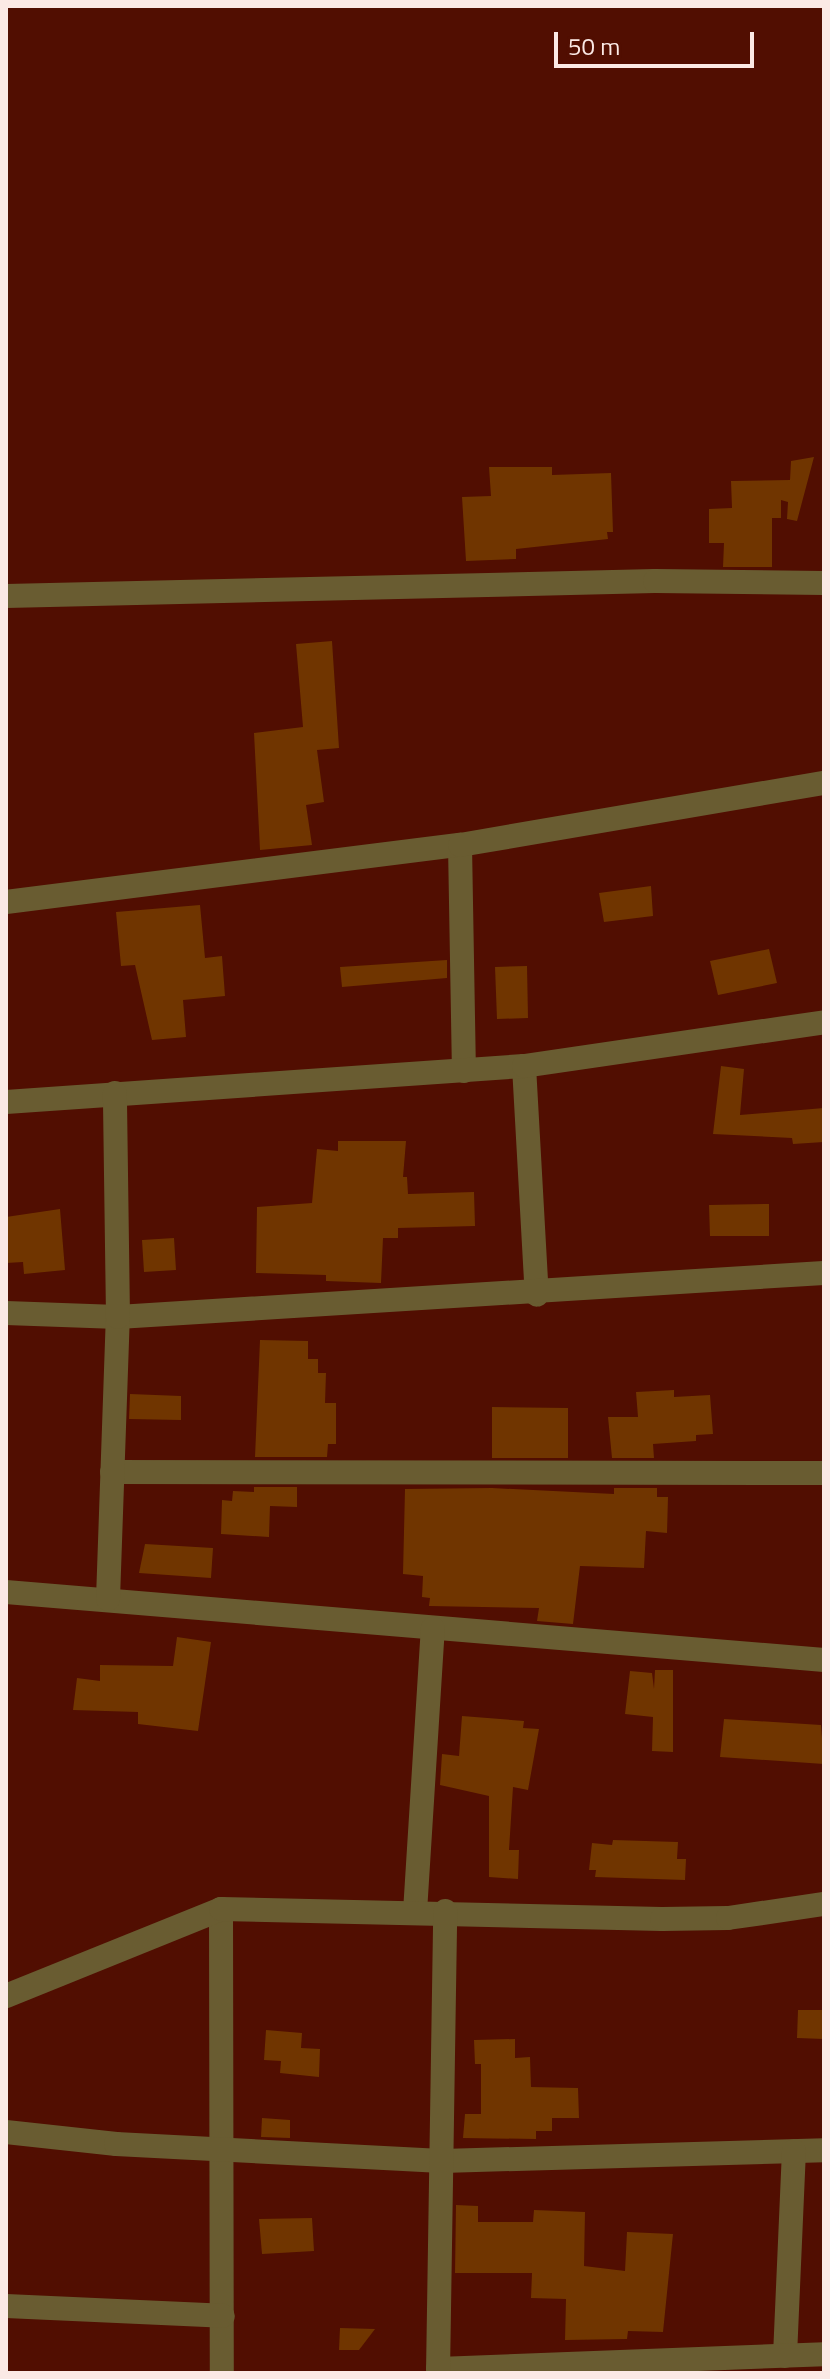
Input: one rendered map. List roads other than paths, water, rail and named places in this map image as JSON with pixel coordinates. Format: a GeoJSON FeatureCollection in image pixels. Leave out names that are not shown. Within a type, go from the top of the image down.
{"type":"FeatureCollection","features":[{"type":"Feature","properties":{"kind":"street"},"geometry":{"type":"LineString","coordinates":[[6,596],[655,581],[824,583]]}},
{"type":"Feature","properties":{"kind":"street"},"geometry":{"type":"LineString","coordinates":[[6,902],[460,845],[824,783]]}},
{"type":"Feature","properties":{"kind":"street"},"geometry":{"type":"LineString","coordinates":[[460,845],[464,1071]]}},
{"type":"Feature","properties":{"kind":"street"},"geometry":{"type":"LineString","coordinates":[[6,1102],[524,1066],[824,1022]]}},
{"type":"Feature","properties":{"kind":"street"},"geometry":{"type":"LineString","coordinates":[[524,1066],[537,1295]]}},
{"type":"Feature","properties":{"kind":"street"},"geometry":{"type":"LineString","coordinates":[[108,1599],[118,1317],[115,1093]]}},
{"type":"Feature","properties":{"kind":"street"},"geometry":{"type":"LineString","coordinates":[[6,1313],[118,1317],[537,1295],[824,1273]]}},
{"type":"Feature","properties":{"kind":"street"},"geometry":{"type":"LineString","coordinates":[[112,1472],[824,1473]]}},
{"type":"Feature","properties":{"kind":"street"},"geometry":{"type":"LineString","coordinates":[[6,1592],[824,1660]]}},
{"type":"Feature","properties":{"kind":"street"},"geometry":{"type":"LineString","coordinates":[[415,1912],[433,1629]]}},
{"type":"Feature","properties":{"kind":"street"},"geometry":{"type":"LineString","coordinates":[[6,1996],[221,1909],[728,1918],[824,1904]]}},
{"type":"Feature","properties":{"kind":"street"},"geometry":{"type":"LineString","coordinates":[[221,1909],[222,2373]]}},
{"type":"Feature","properties":{"kind":"street"},"geometry":{"type":"LineString","coordinates":[[445,1911],[438,2371],[605,2368],[824,2354]]}},
{"type":"Feature","properties":{"kind":"street"},"geometry":{"type":"LineString","coordinates":[[6,2132],[222,2150],[442,2161],[824,2150]]}},
{"type":"Feature","properties":{"kind":"street"},"geometry":{"type":"LineString","coordinates":[[785,2356],[794,2151]]}},
{"type":"Feature","properties":{"kind":"street"},"geometry":{"type":"LineString","coordinates":[[6,2306],[223,2316]]}}]}
